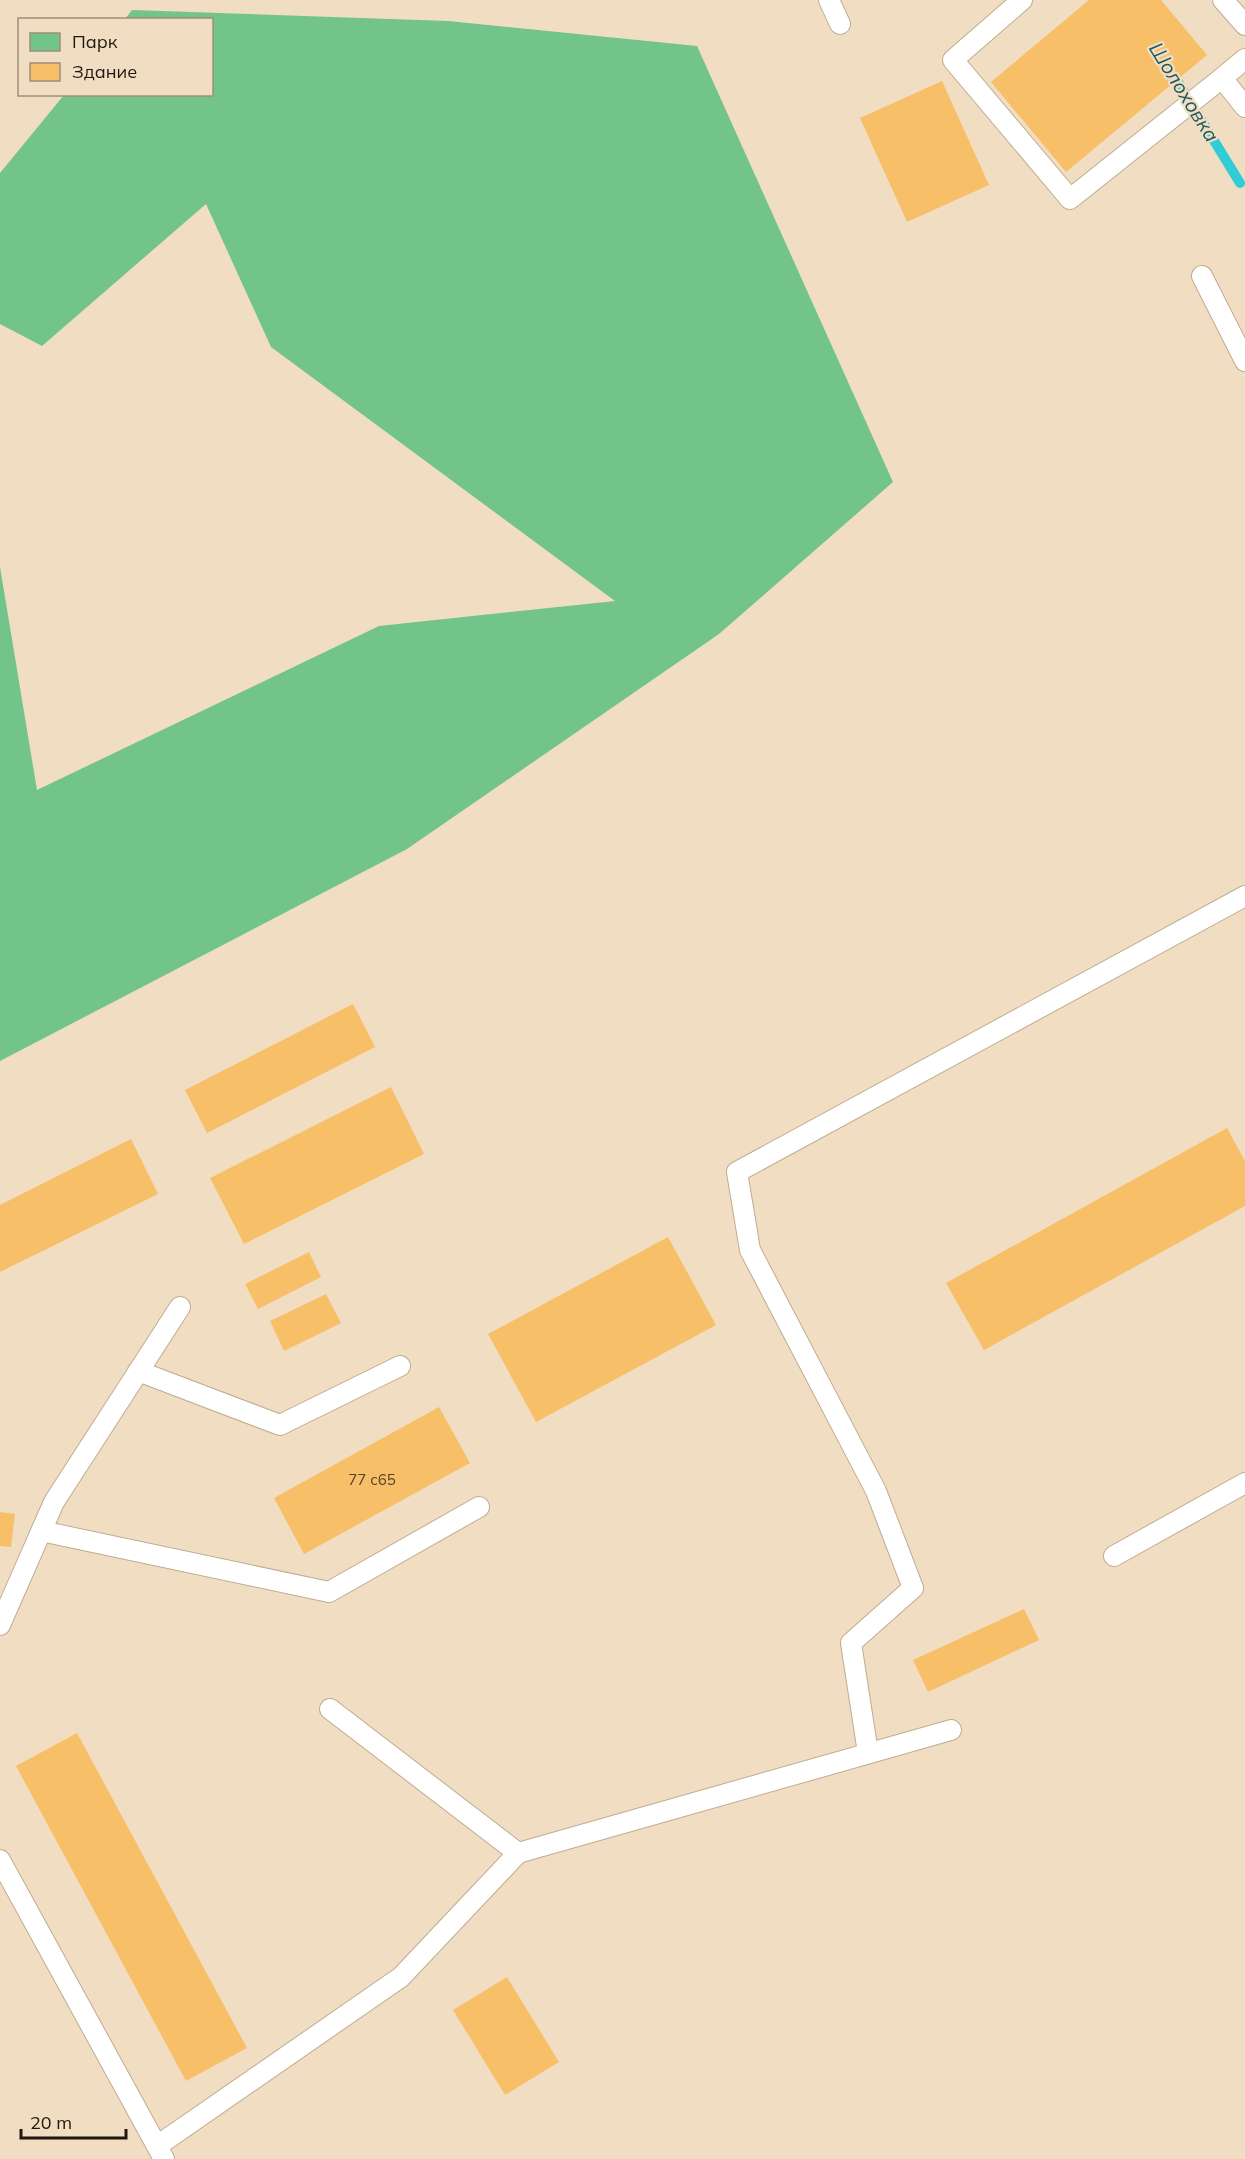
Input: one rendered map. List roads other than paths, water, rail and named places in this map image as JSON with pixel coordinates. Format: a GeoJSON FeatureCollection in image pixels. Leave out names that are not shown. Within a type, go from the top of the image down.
{"type":"FeatureCollection","features":[{"type":"Feature","properties":{"kind":"lane"},"geometry":{"type":"LineString","coordinates":[[829,0],[840,24]]}},
{"type":"Feature","properties":{"kind":"lane"},"geometry":{"type":"LineString","coordinates":[[1022,0],[954,60],[1070,199],[1245,59]]}},
{"type":"Feature","properties":{"kind":"lane"},"geometry":{"type":"LineString","coordinates":[[1223,0],[1245,26]]}},
{"type":"Feature","properties":{"kind":"lane"},"geometry":{"type":"LineString","coordinates":[[1222,78],[1245,107]]}},
{"type":"Feature","properties":{"kind":"lane"},"geometry":{"type":"LineString","coordinates":[[1202,276],[1245,361]]}},
{"type":"Feature","properties":{"kind":"lane"},"geometry":{"type":"LineString","coordinates":[[868,1753],[851,1643],[913,1588],[876,1491],[750,1250],[737,1172],[1245,896]]}},
{"type":"Feature","properties":{"kind":"lane"},"geometry":{"type":"LineString","coordinates":[[0,1625],[54,1502],[180,1307]]}},
{"type":"Feature","properties":{"kind":"lane"},"geometry":{"type":"LineString","coordinates":[[138,1371],[280,1425],[400,1366]]}},
{"type":"Feature","properties":{"kind":"lane"},"geometry":{"type":"LineString","coordinates":[[1114,1556],[1245,1483]]}},
{"type":"Feature","properties":{"kind":"lane"},"geometry":{"type":"LineString","coordinates":[[40,1531],[329,1592],[480,1507]]}},
{"type":"Feature","properties":{"kind":"lane"},"geometry":{"type":"LineString","coordinates":[[330,1709],[518,1852]]}},
{"type":"Feature","properties":{"kind":"lane"},"geometry":{"type":"LineString","coordinates":[[0,1860],[161,2152],[400,1977],[518,1852],[951,1730]]}},
{"type":"Feature","properties":{"kind":"waterway","name":"Шолоховка"},"geometry":{"type":"LineString","coordinates":[[1170,69],[1240,183]]}}]}
